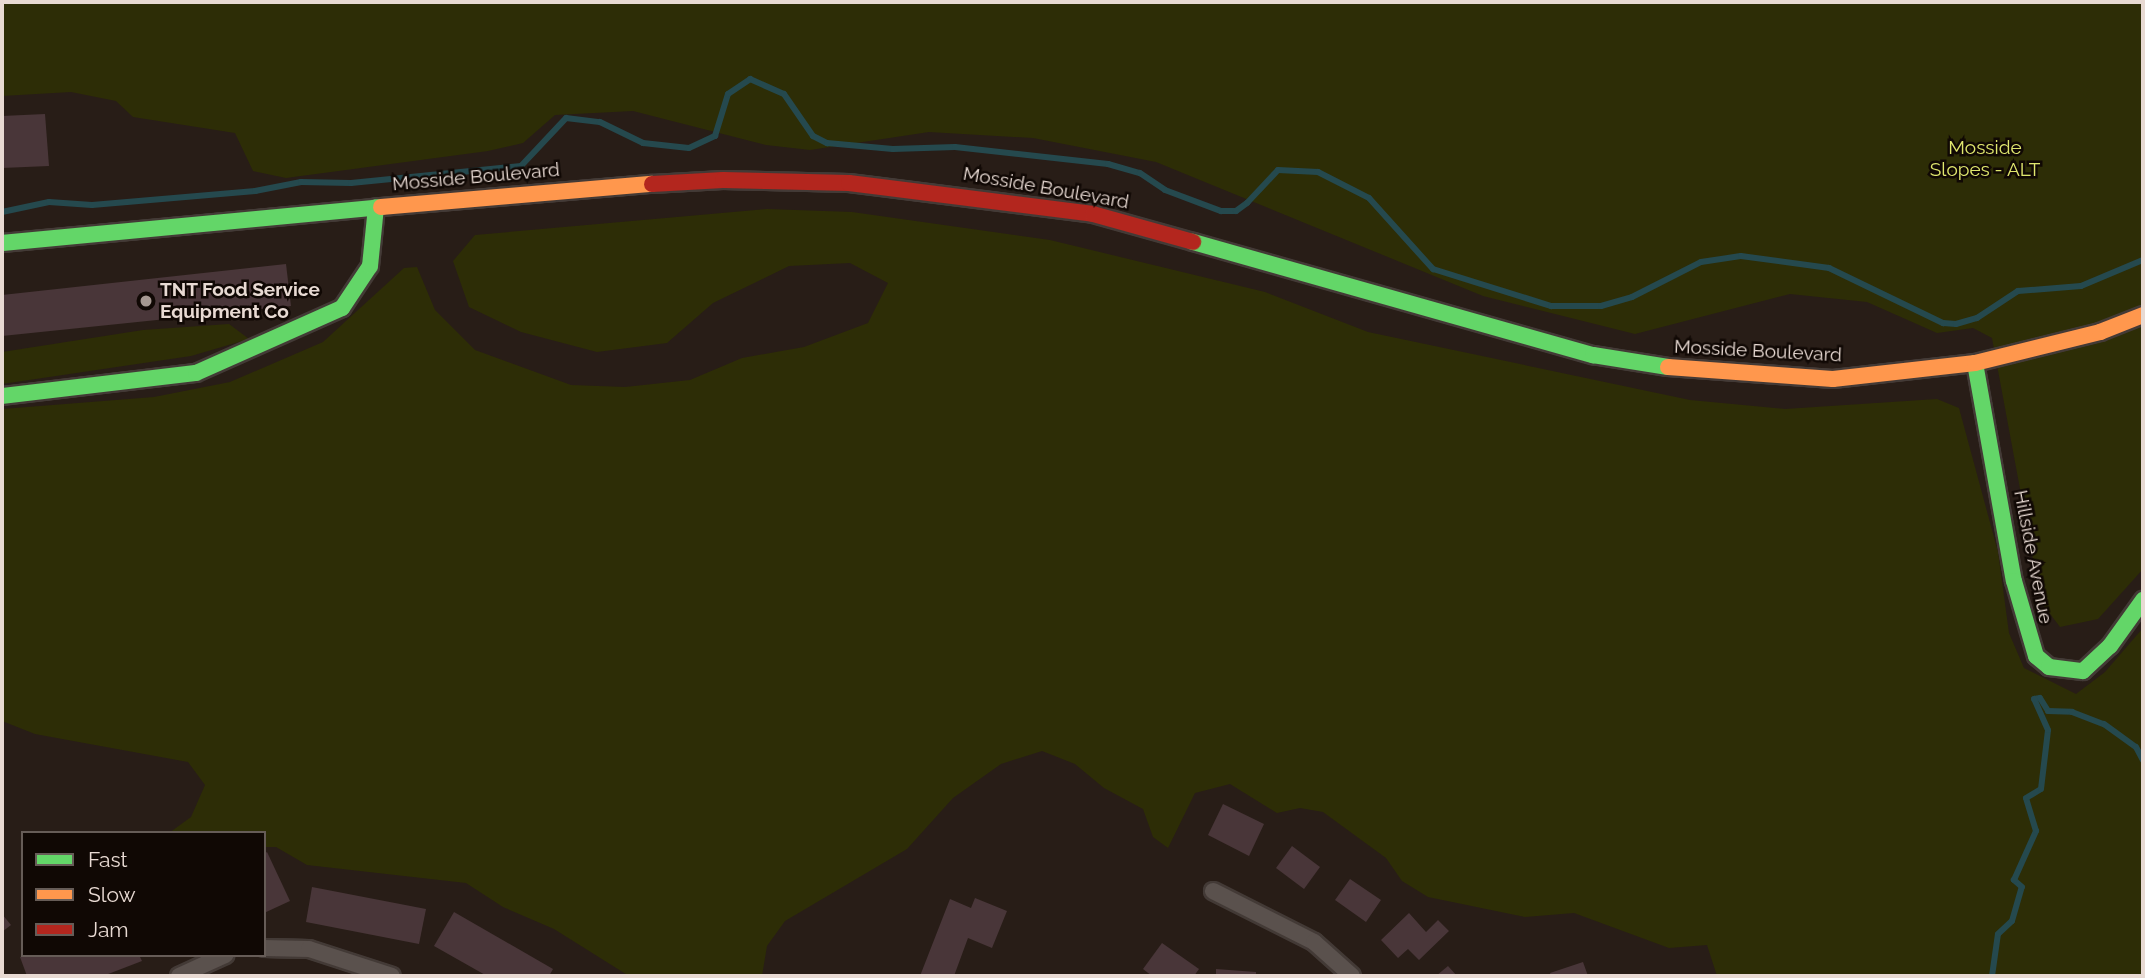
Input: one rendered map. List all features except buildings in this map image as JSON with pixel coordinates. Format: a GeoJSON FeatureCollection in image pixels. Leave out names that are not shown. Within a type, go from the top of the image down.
{"type":"FeatureCollection","features":[{"type":"Feature","properties":{"kind":"main road","name":"Mosside Boulevard"},"geometry":{"type":"LineString","coordinates":[[2,243],[376,207],[723,180],[849,183],[1093,214],[1594,355],[1703,373],[1833,379],[1975,363],[2100,332],[2143,315]]}},
{"type":"Feature","properties":{"kind":"main road"},"geometry":{"type":"LineString","coordinates":[[2,396],[196,373],[342,308],[370,266],[376,207]]}},
{"type":"Feature","properties":{"kind":"main road","name":"Hillside Avenue"},"geometry":{"type":"LineString","coordinates":[[1975,363],[2014,582],[2036,656],[2049,667],[2083,671],[2110,646],[2143,600]]}},
{"type":"Feature","properties":{"kind":"street"},"geometry":{"type":"LineString","coordinates":[[1213,891],[1314,942],[1352,976]]}},
{"type":"Feature","properties":{"kind":"street"},"geometry":{"type":"LineString","coordinates":[[266,948],[309,948],[392,976]]}},
{"type":"Feature","properties":{"kind":"street"},"geometry":{"type":"LineString","coordinates":[[179,976],[221,957]]}},
{"type":"Feature","properties":{"kind":"green space","name":"Mosside Slopes - ALT"},"geometry":{"type":"Polygon","coordinates":[[[2,2],[2143,2],[2143,569],[2098,619],[2060,627],[2041,602],[1992,338],[1973,328],[1937,333],[1867,302],[1790,294],[1635,334],[1483,296],[1156,162],[1033,138],[929,132],[810,150],[766,145],[633,111],[555,115],[523,143],[488,151],[286,178],[253,171],[235,133],[133,117],[116,101],[71,92],[2,96],[2,2]]]}},
{"type":"Feature","properties":{"kind":"green space"},"geometry":{"type":"Polygon","coordinates":[[[767,209],[852,212],[1050,240],[1265,292],[1368,332],[1690,400],[1785,409],[1937,399],[1959,408],[1998,552],[2009,633],[2024,668],[2076,694],[2105,672],[2143,628],[2143,976],[1717,976],[1707,945],[1669,948],[1574,913],[1525,917],[1428,897],[1402,881],[1386,858],[1323,812],[1300,808],[1277,813],[1230,784],[1195,793],[1168,848],[1153,837],[1143,809],[1104,788],[1075,764],[1042,751],[1001,764],[953,798],[907,849],[785,921],[767,946],[762,976],[629,976],[554,929],[503,907],[466,883],[307,865],[276,847],[266,847],[266,831],[172,831],[191,817],[205,785],[188,762],[35,734],[2,721],[2,409],[154,397],[230,382],[323,342],[404,268],[417,267],[435,310],[475,350],[571,385],[625,387],[690,380],[742,358],[804,347],[868,323],[888,283],[850,263],[789,266],[713,303],[667,343],[597,352],[521,332],[469,307],[453,261],[475,235],[767,209]]]}},
{"type":"Feature","properties":{"kind":"green space"},"geometry":{"type":"Polygon","coordinates":[[[229,324],[249,339],[191,356],[2,384],[2,352],[143,330],[229,324]]]}},
{"type":"Feature","properties":{"kind":"waterway"},"geometry":{"type":"LineString","coordinates":[[2,212],[49,202],[92,205],[255,191],[301,182],[351,183],[521,166],[566,118],[600,122],[643,143],[689,148],[715,136],[728,94],[750,79],[784,94],[813,136],[827,143],[893,149],[955,147],[1108,164],[1140,173],[1165,190],[1221,211],[1236,211],[1278,170],[1318,172],[1369,198],[1433,269],[1551,306],[1601,306],[1632,297],[1701,262],[1741,256],[1829,268],[1943,323],[1956,324],[1977,318],[2018,291],[2081,286],[2143,260]]}},
{"type":"Feature","properties":{"kind":"waterway"},"geometry":{"type":"LineString","coordinates":[[2034,699],[2040,698],[2048,711],[2072,712],[2104,724],[2136,747],[2143,760]]}},
{"type":"Feature","properties":{"kind":"waterway"},"geometry":{"type":"LineString","coordinates":[[1992,976],[1998,934],[2012,921],[2022,887],[2014,880],[2036,831],[2026,798],[2041,789],[2048,730],[2034,699]]}},
{"type":"Feature","properties":{"kind":"traffic: fast"},"geometry":{"type":"LineString","coordinates":[[2,396],[196,373],[342,308],[370,266],[376,207]]}},
{"type":"Feature","properties":{"kind":"traffic: fast"},"geometry":{"type":"LineString","coordinates":[[2,243],[381,207]]}},
{"type":"Feature","properties":{"kind":"traffic: fast"},"geometry":{"type":"LineString","coordinates":[[1193,242],[1593,355],[1668,367]]}},
{"type":"Feature","properties":{"kind":"traffic: fast"},"geometry":{"type":"LineString","coordinates":[[1975,363],[2014,581],[2036,656],[2049,667],[2083,671],[2110,646],[2143,600]]}},
{"type":"Feature","properties":{"kind":"traffic: slow"},"geometry":{"type":"LineString","coordinates":[[381,207],[652,184]]}},
{"type":"Feature","properties":{"kind":"traffic: slow"},"geometry":{"type":"LineString","coordinates":[[1668,367],[1833,379],[1975,363],[2100,332],[2143,315]]}},
{"type":"Feature","properties":{"kind":"traffic: jam"},"geometry":{"type":"LineString","coordinates":[[652,184],[723,180],[849,183],[1093,214],[1193,242]]}},
{"type":"Feature","properties":{"kind":"place","name":"TNT Food Service Equipment Co"},"geometry":{"type":"Point","coordinates":[146,301]}}]}
